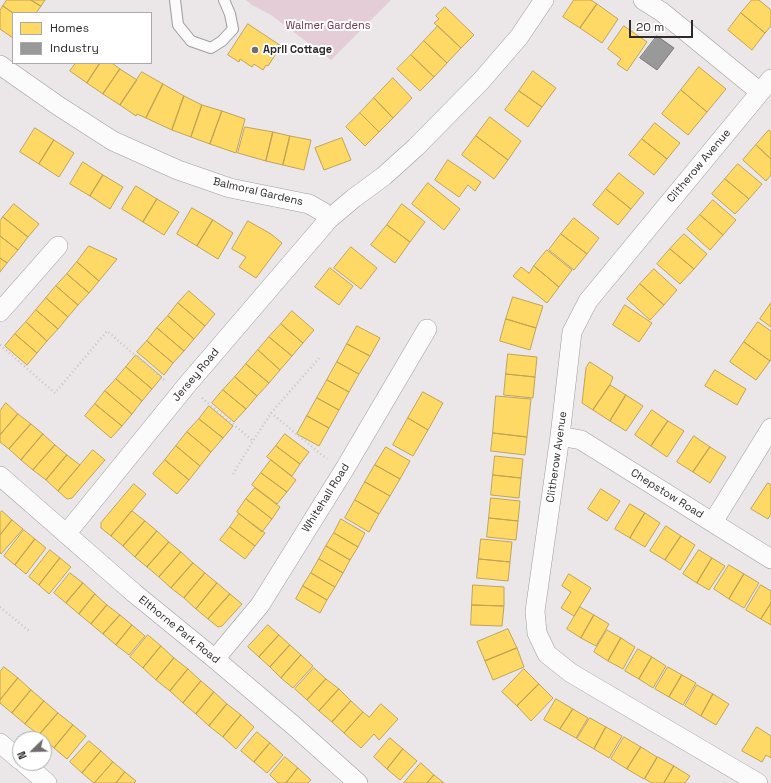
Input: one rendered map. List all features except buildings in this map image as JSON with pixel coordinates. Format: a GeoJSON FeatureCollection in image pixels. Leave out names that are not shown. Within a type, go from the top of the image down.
{"type":"FeatureCollection","features":[{"type":"Feature","properties":{"kind":"street"},"geometry":{"type":"LineString","coordinates":[[329,219],[384,176],[422,142],[481,81],[510,48],[544,0]]}},
{"type":"Feature","properties":{"kind":"street"},"geometry":{"type":"LineString","coordinates":[[643,0],[766,85]]}},
{"type":"Feature","properties":{"kind":"street","name":"Balmoral Gardens"},"geometry":{"type":"LineString","coordinates":[[0,65],[60,107],[113,141],[178,170],[230,188],[309,204],[323,212],[329,219]]}},
{"type":"Feature","properties":{"kind":"street","name":"Clitherow Avenue"},"geometry":{"type":"LineString","coordinates":[[758,783],[571,673],[547,654],[537,633],[536,611],[560,436],[572,332],[588,301],[766,85]]}},
{"type":"Feature","properties":{"kind":"street","name":"Jersey Road"},"geometry":{"type":"LineString","coordinates":[[66,534],[183,390],[329,219]]}},
{"type":"Feature","properties":{"kind":"street"},"geometry":{"type":"LineString","coordinates":[[0,312],[58,246]]}},
{"type":"Feature","properties":{"kind":"street","name":"Whitehall Road"},"geometry":{"type":"LineString","coordinates":[[215,659],[260,605],[344,470],[426,328]]}},
{"type":"Feature","properties":{"kind":"street"},"geometry":{"type":"LineString","coordinates":[[713,522],[771,428]]}},
{"type":"Feature","properties":{"kind":"street","name":"Chepstow Road"},"geometry":{"type":"LineString","coordinates":[[560,436],[581,440],[771,559]]}},
{"type":"Feature","properties":{"kind":"street","name":"Elthorne Park Road"},"geometry":{"type":"LineString","coordinates":[[0,476],[134,593],[293,725],[358,783]]}},
{"type":"Feature","properties":{"kind":"street"},"geometry":{"type":"LineString","coordinates":[[0,743],[12,753]]}},
{"type":"Feature","properties":{"kind":"street"},"geometry":{"type":"LineString","coordinates":[[33,771],[47,783]]}},
{"type":"Feature","properties":{"kind":"lane"},"geometry":{"type":"LineString","coordinates":[[175,0],[178,25],[191,41],[211,48],[222,41],[233,28],[230,14],[224,0]]}},
{"type":"Feature","properties":{"kind":"path"},"geometry":{"type":"LineString","coordinates":[[0,345],[55,393],[107,331],[183,390],[200,396],[253,442]]}},
{"type":"Feature","properties":{"kind":"path"},"geometry":{"type":"LineString","coordinates":[[233,474],[271,413],[320,357]]}},
{"type":"Feature","properties":{"kind":"path"},"geometry":{"type":"LineString","coordinates":[[271,413],[330,462],[344,470]]}},
{"type":"Feature","properties":{"kind":"path"},"geometry":{"type":"LineString","coordinates":[[0,606],[28,631]]}},
{"type":"Feature","properties":{"kind":"green space","name":"Walmer Gardens"},"geometry":{"type":"Polygon","coordinates":[[[246,0],[391,0],[331,60],[271,15],[252,5],[246,0]]]}},
{"type":"Feature","properties":{"kind":"place","name":"April Cottage"},"geometry":{"type":"Point","coordinates":[255,50]}}]}
